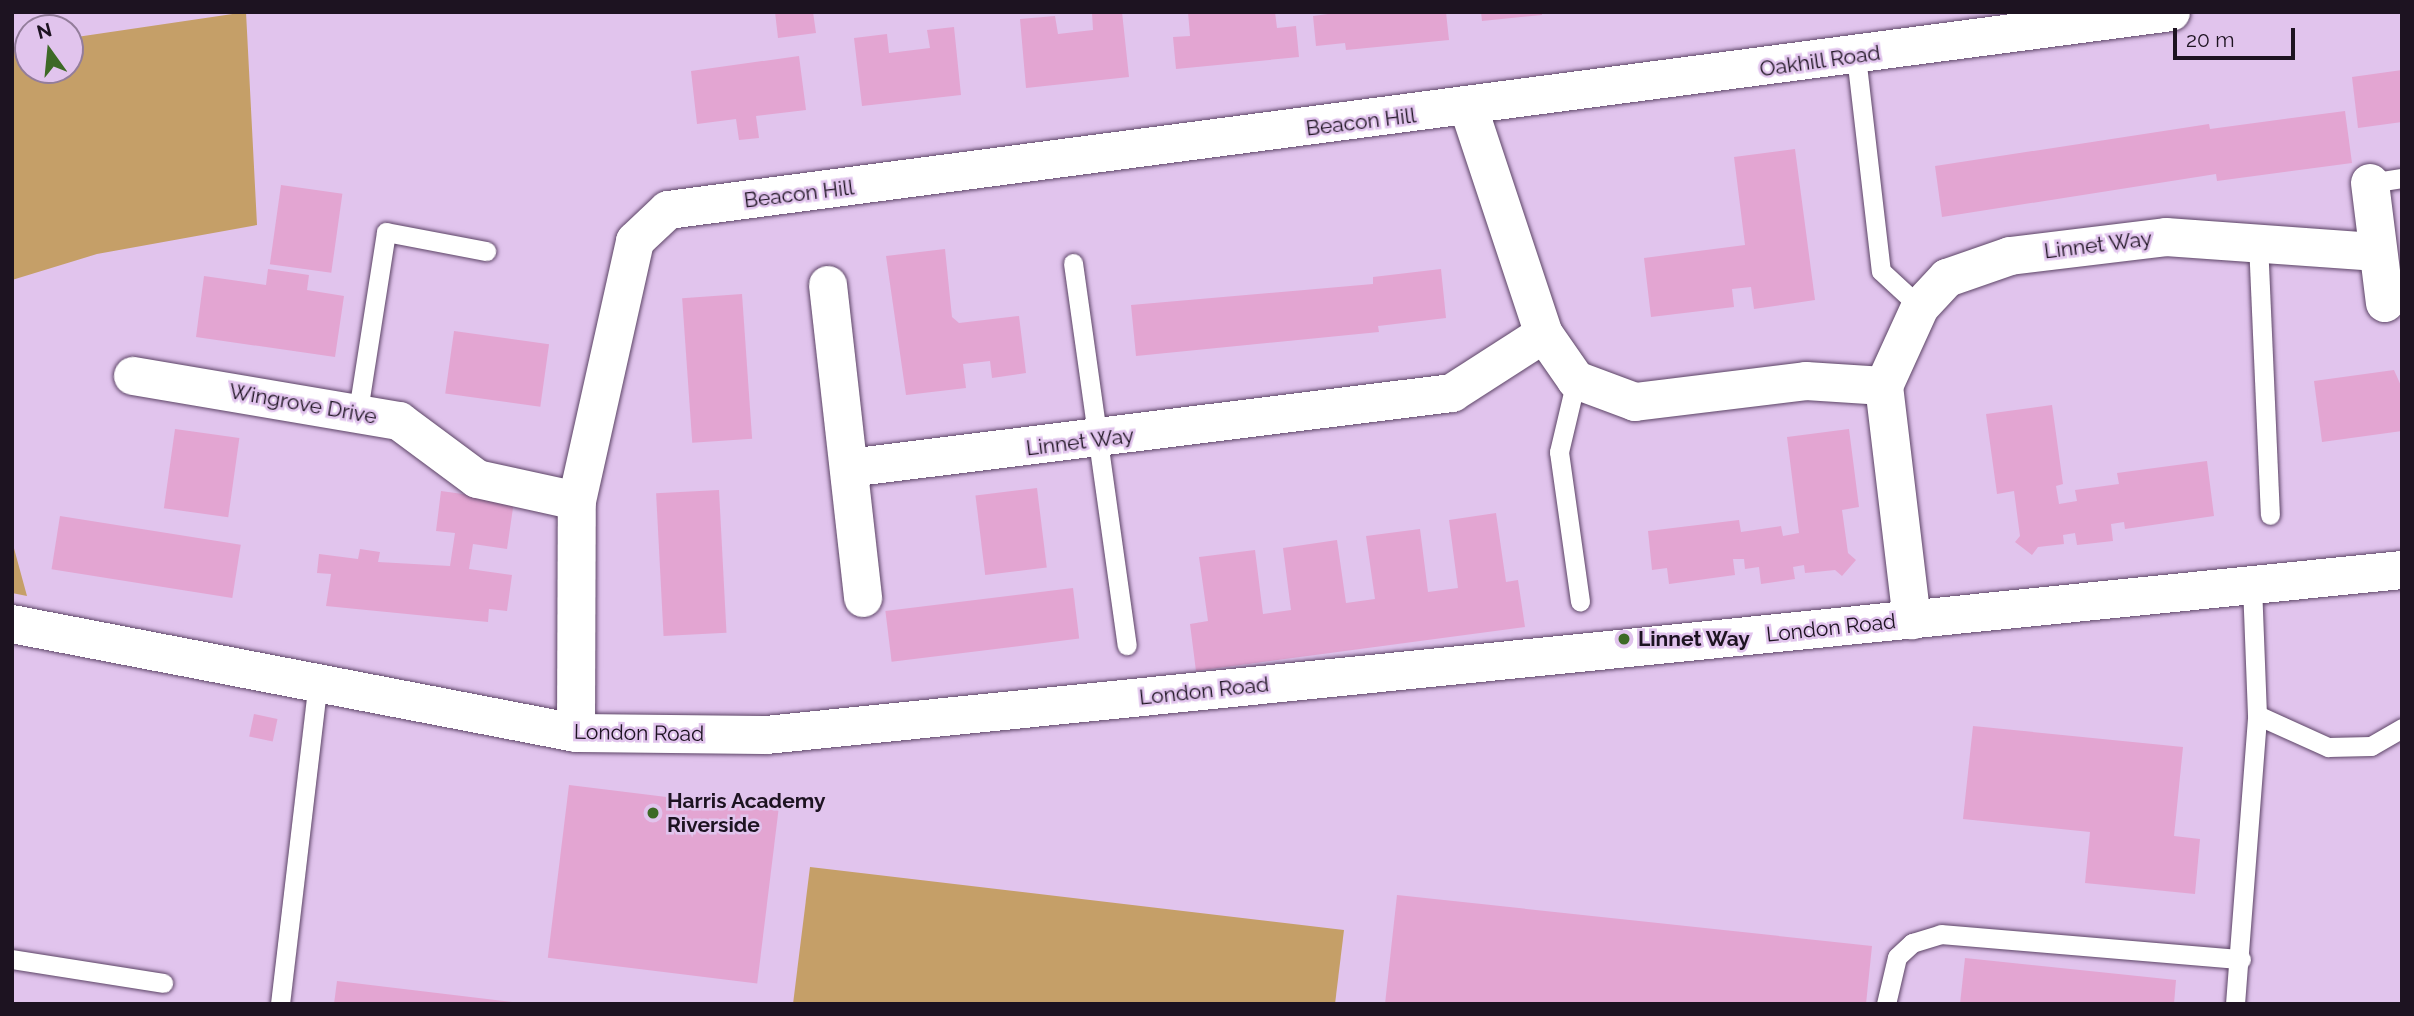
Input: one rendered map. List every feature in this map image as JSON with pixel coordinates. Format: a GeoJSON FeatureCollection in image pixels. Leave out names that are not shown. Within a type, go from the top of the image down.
{"type":"FeatureCollection","features":[{"type":"Feature","properties":{"kind":"street","name":"Oakhill Road"},"geometry":{"type":"LineString","coordinates":[[1469,109],[1856,56],[1997,24],[2171,12]]}},
{"type":"Feature","properties":{"kind":"street"},"geometry":{"type":"LineString","coordinates":[[1469,109],[1544,334],[1576,380],[1635,402],[1806,381],[1884,386],[1912,620]]}},
{"type":"Feature","properties":{"kind":"street","name":"Beacon Hill"},"geometry":{"type":"LineString","coordinates":[[576,733],[577,501],[635,242],[668,210],[1469,109]]}},
{"type":"Feature","properties":{"kind":"street"},"geometry":{"type":"LineString","coordinates":[[2386,180],[2377,252],[2393,308]]}},
{"type":"Feature","properties":{"kind":"street","name":"Linnet Way"},"geometry":{"type":"LineString","coordinates":[[1884,386],[1920,307],[1947,278],[2010,256],[2166,237],[2377,252]]}},
{"type":"Feature","properties":{"kind":"street"},"geometry":{"type":"LineString","coordinates":[[828,285],[863,598]]}},
{"type":"Feature","properties":{"kind":"street","name":"Linnet Way"},"geometry":{"type":"LineString","coordinates":[[849,468],[1100,441],[1452,393],[1544,334]]}},
{"type":"Feature","properties":{"kind":"street","name":"Wingrove Drive"},"geometry":{"type":"LineString","coordinates":[[133,376],[358,411],[399,421],[477,479],[577,501]]}},
{"type":"Feature","properties":{"kind":"street","name":"London Road"},"geometry":{"type":"LineString","coordinates":[[12,624],[576,733],[766,735],[1912,620],[2252,583],[2402,570]]}},
{"type":"Feature","properties":{"kind":"lane"},"geometry":{"type":"LineString","coordinates":[[1856,56],[1881,271],[1920,307]]}},
{"type":"Feature","properties":{"kind":"lane"},"geometry":{"type":"LineString","coordinates":[[358,411],[386,232],[486,251]]}},
{"type":"Feature","properties":{"kind":"lane"},"geometry":{"type":"LineString","coordinates":[[2258,242],[2270,515]]}},
{"type":"Feature","properties":{"kind":"lane"},"geometry":{"type":"LineString","coordinates":[[1073,263],[1127,645]]}},
{"type":"Feature","properties":{"kind":"lane"},"geometry":{"type":"LineString","coordinates":[[1576,380],[1559,452],[1580,602]]}},
{"type":"Feature","properties":{"kind":"lane"},"geometry":{"type":"LineString","coordinates":[[2235,1004],[2241,959],[2257,715],[2252,583]]}},
{"type":"Feature","properties":{"kind":"lane"},"geometry":{"type":"LineString","coordinates":[[280,1004],[318,681]]}},
{"type":"Feature","properties":{"kind":"lane"},"geometry":{"type":"LineString","coordinates":[[2257,715],[2328,747],[2371,746],[2402,728]]}},
{"type":"Feature","properties":{"kind":"lane"},"geometry":{"type":"LineString","coordinates":[[1886,1004],[1897,957],[1912,943],[1941,934],[2241,959]]}},
{"type":"Feature","properties":{"kind":"lane"},"geometry":{"type":"LineString","coordinates":[[12,959],[163,983]]}},
{"type":"Feature","properties":{"kind":"shaded area"},"geometry":{"type":"Polygon","coordinates":[[[246,12],[257,225],[97,254],[12,280],[12,47],[14,84],[84,84],[84,36],[246,12]]]}},
{"type":"Feature","properties":{"kind":"shaded area"},"geometry":{"type":"Polygon","coordinates":[[[12,541],[27,596],[12,593],[12,541]]]}},
{"type":"Feature","properties":{"kind":"shaded area"},"geometry":{"type":"Polygon","coordinates":[[[810,867],[1344,930],[1335,1004],[793,1004],[810,867]]]}},
{"type":"Feature","properties":{"kind":"building"},"geometry":{"type":"Polygon","coordinates":[[[775,12],[813,12],[816,33],[778,38],[775,12]]]}},
{"type":"Feature","properties":{"kind":"building"},"geometry":{"type":"Polygon","coordinates":[[[1122,12],[1129,77],[1026,88],[1020,19],[1055,16],[1058,34],[1093,30],[1092,13],[1122,12]]]}},
{"type":"Feature","properties":{"kind":"building"},"geometry":{"type":"Polygon","coordinates":[[[1188,12],[1275,12],[1277,28],[1296,26],[1299,57],[1176,69],[1173,37],[1190,36],[1188,12]]]}},
{"type":"Feature","properties":{"kind":"building"},"geometry":{"type":"Polygon","coordinates":[[[1343,12],[1446,12],[1449,40],[1346,50],[1345,43],[1316,46],[1313,16],[1343,12]]]}},
{"type":"Feature","properties":{"kind":"building"},"geometry":{"type":"Polygon","coordinates":[[[1481,12],[1542,12],[1542,15],[1482,21],[1481,12]]]}},
{"type":"Feature","properties":{"kind":"building"},"geometry":{"type":"Polygon","coordinates":[[[954,27],[961,95],[862,106],[854,38],[887,34],[889,53],[930,48],[927,30],[954,27]]]}},
{"type":"Feature","properties":{"kind":"building"},"geometry":{"type":"Polygon","coordinates":[[[799,56],[806,110],[756,116],[759,138],[739,140],[736,119],[697,124],[691,71],[799,56]]]}},
{"type":"Feature","properties":{"kind":"building"},"geometry":{"type":"Polygon","coordinates":[[[2402,70],[2402,122],[2358,128],[2352,77],[2402,70]]]}},
{"type":"Feature","properties":{"kind":"building"},"geometry":{"type":"Polygon","coordinates":[[[2345,111],[2352,163],[2217,181],[2216,174],[1942,217],[1935,166],[2209,124],[2210,129],[2345,111]]]}},
{"type":"Feature","properties":{"kind":"building"},"geometry":{"type":"Polygon","coordinates":[[[1795,149],[1815,300],[1754,309],[1751,287],[1732,289],[1734,307],[1651,317],[1644,258],[1745,245],[1734,157],[1795,149]]]}},
{"type":"Feature","properties":{"kind":"building"},"geometry":{"type":"Polygon","coordinates":[[[281,185],[342,194],[331,273],[270,264],[281,185]]]}},
{"type":"Feature","properties":{"kind":"building"},"geometry":{"type":"Polygon","coordinates":[[[945,249],[952,317],[959,323],[1019,316],[1026,373],[992,378],[990,361],[963,364],[966,388],[906,395],[886,256],[945,249]]]}},
{"type":"Feature","properties":{"kind":"building"},"geometry":{"type":"Polygon","coordinates":[[[268,269],[309,275],[307,290],[344,296],[335,357],[196,337],[204,276],[266,285],[268,269]]]}},
{"type":"Feature","properties":{"kind":"building"},"geometry":{"type":"Polygon","coordinates":[[[1441,269],[1446,318],[1378,326],[1379,332],[1136,356],[1131,305],[1373,284],[1373,277],[1441,269]]]}},
{"type":"Feature","properties":{"kind":"building"},"geometry":{"type":"Polygon","coordinates":[[[742,294],[752,439],[692,443],[682,298],[742,294]]]}},
{"type":"Feature","properties":{"kind":"building"},"geometry":{"type":"Polygon","coordinates":[[[454,331],[549,344],[540,407],[445,393],[454,331]]]}},
{"type":"Feature","properties":{"kind":"building"},"geometry":{"type":"Polygon","coordinates":[[[2394,370],[2402,388],[2402,431],[2322,442],[2314,381],[2394,370]]]}},
{"type":"Feature","properties":{"kind":"building"},"geometry":{"type":"Polygon","coordinates":[[[2052,405],[2063,484],[2056,486],[2059,504],[2077,501],[2075,490],[2119,484],[2117,473],[2207,461],[2214,516],[2125,529],[2124,522],[2111,524],[2113,541],[2077,545],[2075,533],[2063,535],[2064,544],[2038,547],[2032,555],[2015,542],[2020,536],[2014,491],[1997,494],[1986,414],[2052,405]]]}},
{"type":"Feature","properties":{"kind":"building"},"geometry":{"type":"Polygon","coordinates":[[[175,429],[239,438],[228,517],[164,508],[175,429]]]}},
{"type":"Feature","properties":{"kind":"building"},"geometry":{"type":"Polygon","coordinates":[[[1849,429],[1859,507],[1842,510],[1848,553],[1856,560],[1842,576],[1835,570],[1805,573],[1804,565],[1793,567],[1795,579],[1761,584],[1759,567],[1745,569],[1744,559],[1733,559],[1735,575],[1669,584],[1667,568],[1652,570],[1648,531],[1739,520],[1741,532],[1781,526],[1783,536],[1799,533],[1787,437],[1849,429]]]}},
{"type":"Feature","properties":{"kind":"building"},"geometry":{"type":"Polygon","coordinates":[[[1037,488],[1047,567],[985,575],[975,496],[1037,488]]]}},
{"type":"Feature","properties":{"kind":"building"},"geometry":{"type":"Polygon","coordinates":[[[719,490],[726,633],[664,636],[656,493],[719,490]]]}},
{"type":"Feature","properties":{"kind":"building"},"geometry":{"type":"Polygon","coordinates":[[[441,491],[514,501],[507,549],[473,544],[469,569],[512,575],[507,611],[489,609],[488,622],[326,606],[331,574],[317,573],[319,554],[358,559],[360,549],[380,552],[378,562],[450,566],[455,533],[436,531],[441,491]]]}},
{"type":"Feature","properties":{"kind":"building"},"geometry":{"type":"Polygon","coordinates":[[[1496,513],[1506,582],[1518,580],[1525,627],[1196,671],[1190,624],[1208,621],[1199,557],[1255,550],[1263,614],[1291,610],[1283,548],[1337,540],[1346,603],[1375,599],[1366,536],[1420,529],[1428,592],[1458,588],[1449,520],[1496,513]]]}},
{"type":"Feature","properties":{"kind":"building"},"geometry":{"type":"Polygon","coordinates":[[[60,516],[241,545],[232,598],[52,569],[60,516]]]}},
{"type":"Feature","properties":{"kind":"building"},"geometry":{"type":"Polygon","coordinates":[[[1073,588],[1079,639],[892,662],[885,611],[1073,588]]]}},
{"type":"Feature","properties":{"kind":"building"},"geometry":{"type":"Polygon","coordinates":[[[254,714],[277,719],[273,741],[249,736],[254,714]]]}},
{"type":"Feature","properties":{"kind":"building"},"geometry":{"type":"Polygon","coordinates":[[[1973,726],[2183,747],[2174,836],[2200,839],[2195,894],[2085,883],[2090,832],[1963,819],[1973,726]]]}},
{"type":"Feature","properties":{"kind":"building"},"geometry":{"type":"Polygon","coordinates":[[[569,785],[778,811],[757,983],[548,958],[569,785]]]}},
{"type":"Feature","properties":{"kind":"building"},"geometry":{"type":"Polygon","coordinates":[[[1397,895],[1872,946],[1866,1004],[1385,1004],[1397,895]]]}},
{"type":"Feature","properties":{"kind":"building"},"geometry":{"type":"Polygon","coordinates":[[[1965,958],[2176,980],[2174,1004],[1960,1004],[1965,958]]]}},
{"type":"Feature","properties":{"kind":"building"},"geometry":{"type":"Polygon","coordinates":[[[337,981],[512,1002],[512,1004],[334,1004],[337,981]]]}},
{"type":"Feature","properties":{"kind":"place","name":"Linnet Way"},"geometry":{"type":"Point","coordinates":[1624,639]}},
{"type":"Feature","properties":{"kind":"place","name":"Harris Academy Riverside"},"geometry":{"type":"Point","coordinates":[653,813]}}]}
